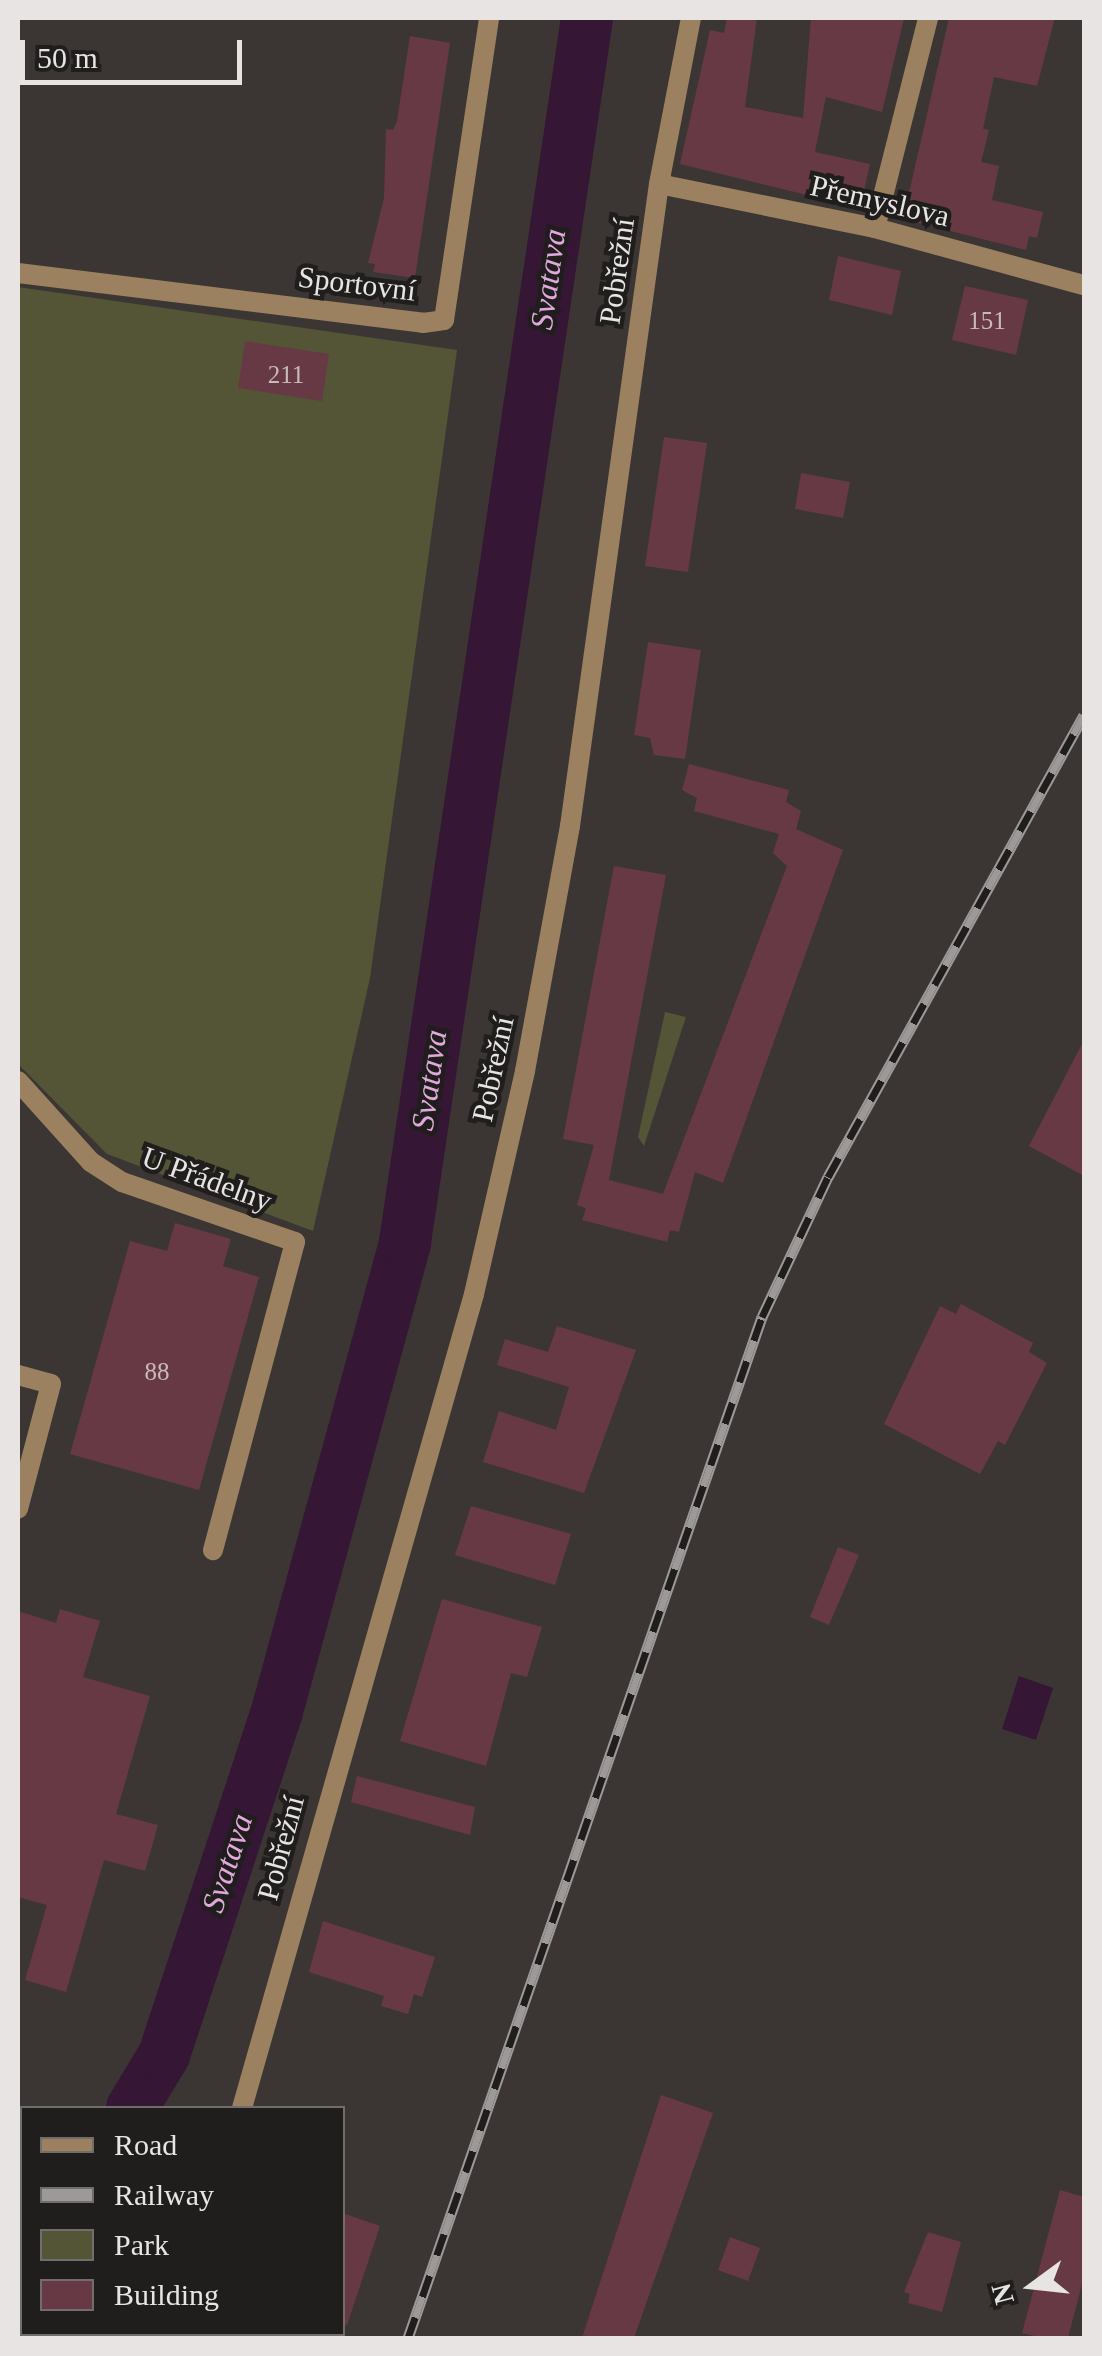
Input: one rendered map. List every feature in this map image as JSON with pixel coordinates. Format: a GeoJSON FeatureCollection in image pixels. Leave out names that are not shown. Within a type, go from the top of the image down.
{"type":"FeatureCollection","features":[{"type":"Feature","properties":{"kind":"street","name":"Sportovní"},"geometry":{"type":"LineString","coordinates":[[18,274],[422,323],[444,320],[489,18]]}},
{"type":"Feature","properties":{"kind":"street","name":"Pobřežní"},"geometry":{"type":"LineString","coordinates":[[243,2106],[474,1294],[525,1071],[570,826],[659,184],[692,18]]}},
{"type":"Feature","properties":{"kind":"street"},"geometry":{"type":"LineString","coordinates":[[874,228],[928,18]]}},
{"type":"Feature","properties":{"kind":"street","name":"Přemyslova"},"geometry":{"type":"LineString","coordinates":[[659,184],[874,228],[1084,285]]}},
{"type":"Feature","properties":{"kind":"street","name":"U Přádelny"},"geometry":{"type":"LineString","coordinates":[[18,1082],[92,1162],[122,1182],[295,1242],[214,1550]]}},
{"type":"Feature","properties":{"kind":"street"},"geometry":{"type":"LineString","coordinates":[[18,1375],[51,1384],[18,1509]]}},
{"type":"Feature","properties":{"kind":"green space"},"geometry":{"type":"Polygon","coordinates":[[[18,287],[457,350],[370,978],[313,1231],[107,1154],[18,1064],[18,287]]]}},
{"type":"Feature","properties":{"kind":"green space"},"geometry":{"type":"Polygon","coordinates":[[[665,1012],[686,1017],[644,1146],[638,1137],[665,1012]]]}},
{"type":"Feature","properties":{"kind":"shaded area"},"geometry":{"type":"Polygon","coordinates":[[[1019,1676],[1053,1688],[1036,1740],[1002,1729],[1019,1676]]]}},
{"type":"Feature","properties":{"kind":"building"},"geometry":{"type":"Polygon","coordinates":[[[727,18],[757,18],[745,107],[803,118],[811,18],[904,18],[882,112],[826,97],[815,152],[870,164],[860,208],[680,164],[710,30],[724,33],[727,18]]]}},
{"type":"Feature","properties":{"kind":"building"},"geometry":{"type":"Polygon","coordinates":[[[949,18],[1055,18],[1037,86],[994,77],[983,129],[989,130],[981,162],[999,166],[992,200],[1043,212],[1037,238],[1029,236],[1026,250],[903,219],[949,18]]]}},
{"type":"Feature","properties":{"kind":"building"},"geometry":{"type":"Polygon","coordinates":[[[410,36],[450,43],[415,278],[373,272],[375,264],[368,263],[384,198],[386,129],[393,130],[397,121],[410,36]]]}},
{"type":"Feature","properties":{"kind":"building"},"geometry":{"type":"Polygon","coordinates":[[[838,256],[901,271],[892,315],[829,300],[838,256]]]}},
{"type":"Feature","properties":{"kind":"building"},"geometry":{"type":"Polygon","coordinates":[[[965,286],[1028,300],[1016,355],[952,340],[965,286]]]}},
{"type":"Feature","properties":{"kind":"building"},"geometry":{"type":"Polygon","coordinates":[[[245,341],[329,354],[322,401],[238,388],[245,341]]]}},
{"type":"Feature","properties":{"kind":"building"},"geometry":{"type":"Polygon","coordinates":[[[664,437],[707,443],[688,572],[645,566],[664,437]]]}},
{"type":"Feature","properties":{"kind":"building"},"geometry":{"type":"Polygon","coordinates":[[[801,473],[850,482],[843,518],[795,509],[801,473]]]}},
{"type":"Feature","properties":{"kind":"building"},"geometry":{"type":"Polygon","coordinates":[[[648,642],[701,650],[685,759],[654,755],[650,738],[634,735],[648,642]]]}},
{"type":"Feature","properties":{"kind":"building"},"geometry":{"type":"Polygon","coordinates":[[[689,764],[789,790],[786,802],[801,811],[796,829],[843,850],[723,1183],[695,1172],[679,1232],[670,1230],[667,1242],[582,1220],[586,1208],[577,1205],[594,1145],[563,1139],[614,866],[666,875],[609,1180],[663,1194],[787,866],[773,853],[779,834],[694,811],[697,798],[682,790],[689,764]]]}},
{"type":"Feature","properties":{"kind":"building"},"geometry":{"type":"Polygon","coordinates":[[[1084,1040],[1084,1176],[1029,1146],[1084,1040]]]}},
{"type":"Feature","properties":{"kind":"building"},"geometry":{"type":"Polygon","coordinates":[[[175,1223],[231,1239],[223,1266],[259,1277],[199,1490],[70,1454],[130,1241],[167,1251],[175,1223]]]}},
{"type":"Feature","properties":{"kind":"building"},"geometry":{"type":"Polygon","coordinates":[[[961,1304],[1033,1343],[1029,1352],[1047,1363],[1005,1445],[998,1441],[980,1474],[884,1424],[940,1306],[956,1314],[961,1304]]]}},
{"type":"Feature","properties":{"kind":"building"},"geometry":{"type":"Polygon","coordinates":[[[557,1326],[636,1350],[584,1493],[483,1462],[499,1411],[556,1430],[569,1387],[497,1365],[505,1339],[548,1352],[557,1326]]]}},
{"type":"Feature","properties":{"kind":"building"},"geometry":{"type":"Polygon","coordinates":[[[471,1506],[571,1534],[555,1585],[455,1555],[471,1506]]]}},
{"type":"Feature","properties":{"kind":"building"},"geometry":{"type":"Polygon","coordinates":[[[838,1547],[859,1555],[829,1625],[810,1617],[838,1547]]]}},
{"type":"Feature","properties":{"kind":"building"},"geometry":{"type":"Polygon","coordinates":[[[442,1599],[542,1627],[527,1677],[511,1673],[486,1766],[400,1741],[442,1599]]]}},
{"type":"Feature","properties":{"kind":"building"},"geometry":{"type":"Polygon","coordinates":[[[60,1609],[100,1621],[83,1677],[150,1696],[116,1814],[158,1825],[145,1871],[104,1860],[66,1992],[25,1980],[47,1905],[18,1897],[18,1611],[56,1623],[60,1609]]]}},
{"type":"Feature","properties":{"kind":"building"},"geometry":{"type":"Polygon","coordinates":[[[357,1776],[475,1807],[470,1835],[351,1802],[357,1776]]]}},
{"type":"Feature","properties":{"kind":"building"},"geometry":{"type":"Polygon","coordinates":[[[323,1921],[435,1957],[422,1997],[414,1994],[408,2014],[381,2006],[384,1996],[309,1972],[323,1921]]]}},
{"type":"Feature","properties":{"kind":"building"},"geometry":{"type":"Polygon","coordinates":[[[661,2095],[713,2113],[634,2338],[582,2338],[661,2095]]]}},
{"type":"Feature","properties":{"kind":"building"},"geometry":{"type":"Polygon","coordinates":[[[1060,2190],[1084,2197],[1084,2276],[1068,2338],[1043,2338],[1022,2333],[1060,2190]]]}},
{"type":"Feature","properties":{"kind":"building"},"geometry":{"type":"Polygon","coordinates":[[[345,2214],[380,2226],[345,2325],[345,2214]]]}},
{"type":"Feature","properties":{"kind":"building"},"geometry":{"type":"Polygon","coordinates":[[[928,2232],[961,2242],[942,2312],[908,2303],[910,2294],[904,2292],[928,2232]]]}},
{"type":"Feature","properties":{"kind":"building"},"geometry":{"type":"Polygon","coordinates":[[[730,2237],[760,2248],[748,2281],[718,2270],[730,2237]]]}},
{"type":"Feature","properties":{"kind":"waterway","name":"Svatava"},"geometry":{"type":"LineString","coordinates":[[133,2106],[164,2055],[276,1715],[405,1242],[587,18]]}},
{"type":"Feature","properties":{"kind":"railway"},"geometry":{"type":"LineString","coordinates":[[408,2338],[762,1317],[828,1177],[1084,715]]}}]}
